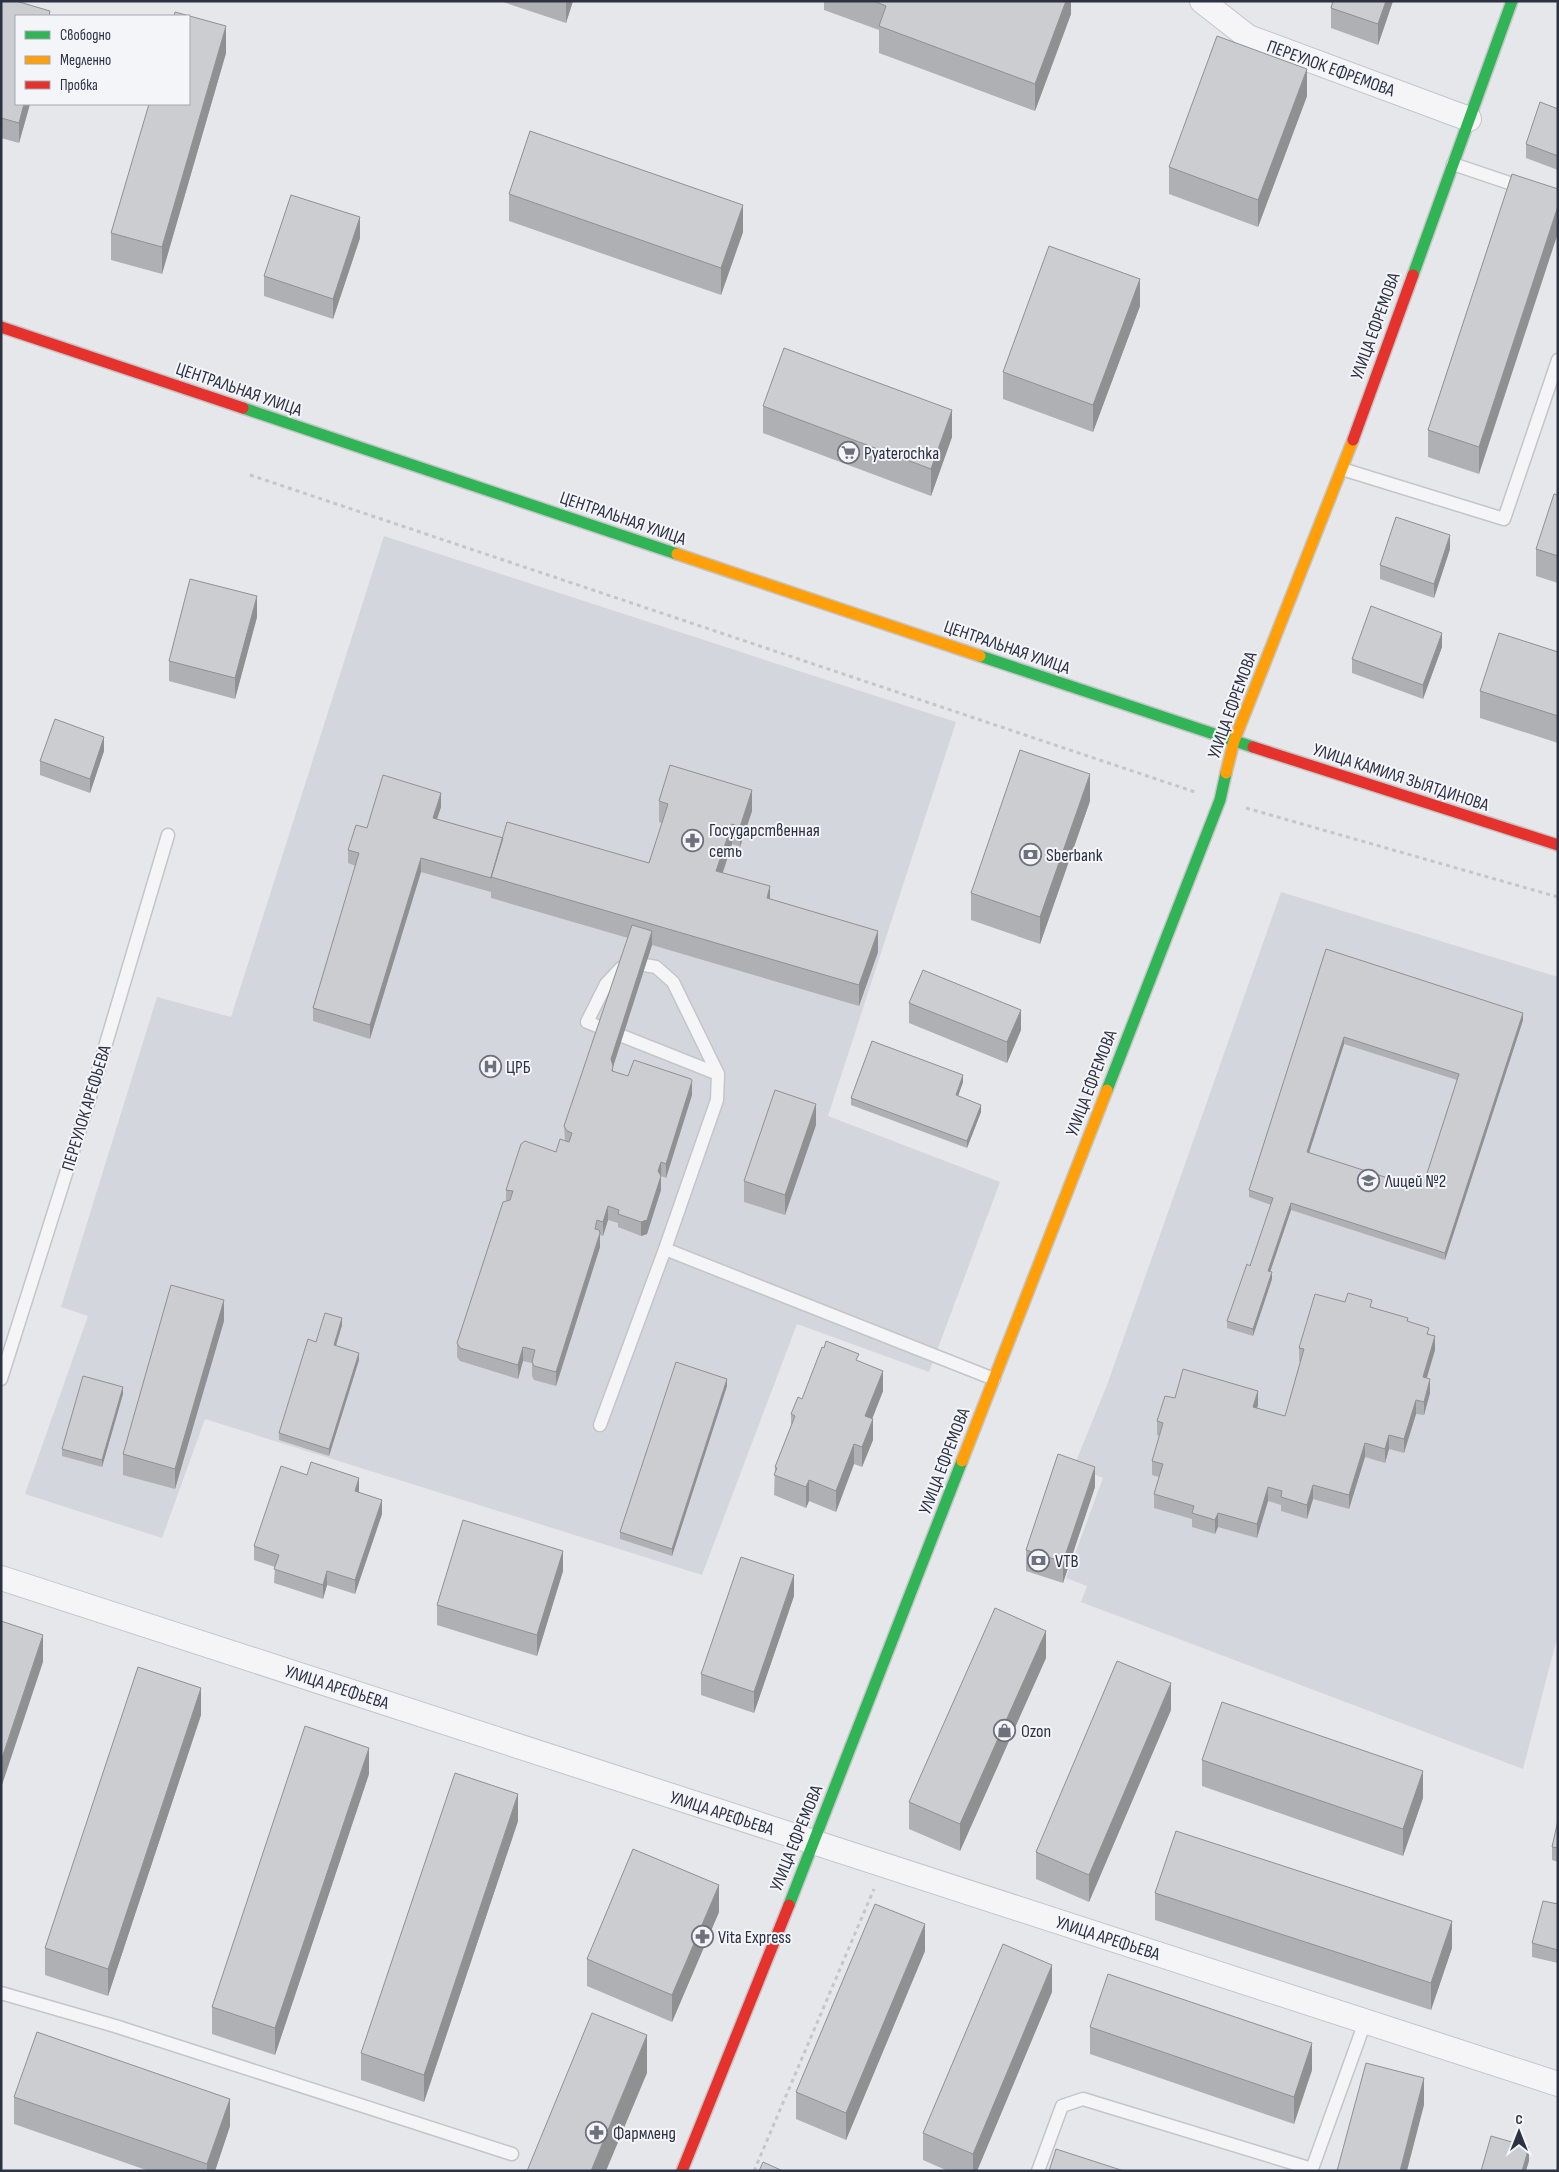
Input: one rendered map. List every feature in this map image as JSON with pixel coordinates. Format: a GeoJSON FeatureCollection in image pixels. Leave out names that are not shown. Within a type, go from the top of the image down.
{"type":"FeatureCollection","features":[{"type":"Feature","properties":{"kind":"street","name":"ПЕРЕУЛОК ЕФРЕМОВА"},"geometry":{"type":"LineString","coordinates":[[1202,1],[1248,37],[1469,119]]}},
{"type":"Feature","properties":{"kind":"street","name":"УЛИЦА ЕФРЕМОВА"},"geometry":{"type":"LineString","coordinates":[[682,2171],[814,1842],[1220,800],[1234,741],[1342,469],[1512,1]]}},
{"type":"Feature","properties":{"kind":"street","name":"ЦЕНТРАЛЬНАЯ УЛИЦА"},"geometry":{"type":"LineString","coordinates":[[1,327],[1234,741]]}},
{"type":"Feature","properties":{"kind":"street","name":"УЛИЦА КАМИЛЯ ЗЫЯТДИНОВА"},"geometry":{"type":"LineString","coordinates":[[1234,741],[1558,845]]}},
{"type":"Feature","properties":{"kind":"street","name":"УЛИЦА АРЕФЬЕВА"},"geometry":{"type":"LineString","coordinates":[[1,1578],[1558,2084]]}},
{"type":"Feature","properties":{"kind":"lane"},"geometry":{"type":"LineString","coordinates":[[1452,164],[1540,194]]}},
{"type":"Feature","properties":{"kind":"lane"},"geometry":{"type":"LineString","coordinates":[[1342,469],[1504,519],[1558,360]]}},
{"type":"Feature","properties":{"kind":"lane","name":"ПЕРЕУЛОК АРЕФЬЕВА"},"geometry":{"type":"LineString","coordinates":[[1,1379],[88,1104],[168,835]]}},
{"type":"Feature","properties":{"kind":"lane"},"geometry":{"type":"LineString","coordinates":[[600,1425],[665,1249],[717,1100],[718,1074],[673,982],[656,967],[639,964],[621,968],[606,984],[587,1022],[718,1074]]}},
{"type":"Feature","properties":{"kind":"lane"},"geometry":{"type":"LineString","coordinates":[[665,1249],[994,1379]]}},
{"type":"Feature","properties":{"kind":"lane"},"geometry":{"type":"LineString","coordinates":[[1,1993],[115,2026],[512,2154]]}},
{"type":"Feature","properties":{"kind":"lane"},"geometry":{"type":"LineString","coordinates":[[1038,2171],[1049,2154],[1062,2106],[1083,2099],[1311,2170],[1365,2022]]}},
{"type":"Feature","properties":{"kind":"path"},"geometry":{"type":"LineString","coordinates":[[250,475],[1220,800],[1558,897]]}},
{"type":"Feature","properties":{"kind":"path"},"geometry":{"type":"LineString","coordinates":[[754,2171],[884,1866]]}},
{"type":"Feature","properties":{"kind":"shaded area","name":"ЦРБ"},"geometry":{"type":"Polygon","coordinates":[[[384,536],[956,722],[828,1116],[1000,1182],[929,1372],[797,1324],[702,1575],[205,1419],[162,1538],[25,1494],[88,1316],[61,1307],[157,997],[231,1017],[384,536]]]}},
{"type":"Feature","properties":{"kind":"shaded area","name":"Лицей №2"},"geometry":{"type":"Polygon","coordinates":[[[1281,892],[1558,977],[1558,1634],[1523,1769],[1081,1602],[1087,1586],[1066,1578],[1103,1478],[1074,1466],[1107,1385],[1281,892]]]}},
{"type":"Feature","properties":{"kind":"building"},"geometry":{"type":"Polygon","coordinates":[[[1,1],[16,1],[50,11],[49,15],[15,15],[15,105],[24,105],[19,123],[1,118],[1,1]]]}},
{"type":"Feature","properties":{"kind":"building"},"geometry":{"type":"Polygon","coordinates":[[[874,1],[1066,1],[1035,84],[879,26],[886,6],[874,1]]]}},
{"type":"Feature","properties":{"kind":"building"},"geometry":{"type":"Polygon","coordinates":[[[1333,1],[1386,1],[1378,24],[1331,8],[1333,1]]]}},
{"type":"Feature","properties":{"kind":"building"},"geometry":{"type":"Polygon","coordinates":[[[175,12],[186,15],[174,15],[175,12]]]}},
{"type":"Feature","properties":{"kind":"building"},"geometry":{"type":"Polygon","coordinates":[[[190,16],[226,26],[162,247],[111,233],[149,105],[190,105],[190,16]]]}},
{"type":"Feature","properties":{"kind":"building"},"geometry":{"type":"Polygon","coordinates":[[[1217,36],[1307,69],[1258,200],[1169,167],[1217,36]]]}},
{"type":"Feature","properties":{"kind":"building"},"geometry":{"type":"Polygon","coordinates":[[[1540,102],[1558,109],[1558,156],[1526,144],[1540,102]]]}},
{"type":"Feature","properties":{"kind":"building"},"geometry":{"type":"Polygon","coordinates":[[[530,131],[743,205],[721,268],[509,194],[530,131]]]}},
{"type":"Feature","properties":{"kind":"building"},"geometry":{"type":"Polygon","coordinates":[[[1512,174],[1558,189],[1558,206],[1479,447],[1428,430],[1512,174]]]}},
{"type":"Feature","properties":{"kind":"building"},"geometry":{"type":"Polygon","coordinates":[[[291,195],[360,217],[333,299],[264,276],[291,195]]]}},
{"type":"Feature","properties":{"kind":"building"},"geometry":{"type":"Polygon","coordinates":[[[1049,246],[1140,279],[1093,405],[1003,372],[1049,246]]]}},
{"type":"Feature","properties":{"kind":"building"},"geometry":{"type":"Polygon","coordinates":[[[784,348],[952,410],[931,469],[763,406],[784,348]]]}},
{"type":"Feature","properties":{"kind":"building"},"geometry":{"type":"Polygon","coordinates":[[[1554,494],[1558,495],[1558,556],[1536,549],[1554,494]]]}},
{"type":"Feature","properties":{"kind":"building"},"geometry":{"type":"Polygon","coordinates":[[[1396,517],[1450,535],[1434,584],[1380,565],[1396,517]]]}},
{"type":"Feature","properties":{"kind":"building"},"geometry":{"type":"Polygon","coordinates":[[[190,579],[257,596],[235,678],[169,661],[190,579]]]}},
{"type":"Feature","properties":{"kind":"building"},"geometry":{"type":"Polygon","coordinates":[[[1371,606],[1442,633],[1423,685],[1352,659],[1371,606]]]}},
{"type":"Feature","properties":{"kind":"building"},"geometry":{"type":"Polygon","coordinates":[[[1499,633],[1558,652],[1558,716],[1480,691],[1499,633]]]}},
{"type":"Feature","properties":{"kind":"building"},"geometry":{"type":"Polygon","coordinates":[[[55,719],[104,737],[90,779],[40,761],[55,719]]]}},
{"type":"Feature","properties":{"kind":"building"},"geometry":{"type":"Polygon","coordinates":[[[1020,750],[1090,774],[1040,917],[971,893],[1020,750]]]}},
{"type":"Feature","properties":{"kind":"building"},"geometry":{"type":"Polygon","coordinates":[[[670,765],[752,790],[740,827],[732,824],[716,871],[770,886],[767,898],[878,931],[859,985],[491,877],[507,822],[649,863],[668,804],[659,801],[670,765]]]}},
{"type":"Feature","properties":{"kind":"building"},"geometry":{"type":"Polygon","coordinates":[[[383,775],[441,793],[433,818],[503,838],[491,878],[421,858],[370,1025],[313,1008],[359,853],[348,850],[356,825],[367,828],[383,775]]]}},
{"type":"Feature","properties":{"kind":"building"},"geometry":{"type":"Polygon","coordinates":[[[632,925],[652,931],[611,1059],[612,1071],[628,1076],[634,1060],[691,1079],[692,1081],[666,1164],[661,1162],[658,1171],[661,1176],[647,1220],[641,1222],[618,1214],[619,1210],[608,1206],[603,1222],[597,1220],[595,1229],[599,1230],[600,1233],[556,1372],[534,1366],[532,1362],[535,1350],[523,1347],[518,1365],[460,1348],[457,1343],[503,1202],[510,1200],[513,1191],[506,1190],[521,1144],[525,1141],[556,1152],[560,1139],[569,1142],[572,1133],[567,1131],[564,1126],[632,925]]]}},
{"type":"Feature","properties":{"kind":"building"},"geometry":{"type":"Polygon","coordinates":[[[1326,949],[1523,1013],[1445,1253],[1291,1203],[1268,1271],[1272,1272],[1253,1329],[1227,1321],[1247,1264],[1250,1266],[1273,1198],[1249,1190],[1326,949]],[[1344,1037],[1307,1152],[1422,1189],[1459,1074],[1344,1037]]]}},
{"type":"Feature","properties":{"kind":"building"},"geometry":{"type":"Polygon","coordinates":[[[923,970],[1021,1010],[1007,1042],[909,1003],[923,970]]]}},
{"type":"Feature","properties":{"kind":"building"},"geometry":{"type":"Polygon","coordinates":[[[872,1041],[963,1075],[956,1095],[981,1105],[967,1141],[851,1098],[872,1041]]]}},
{"type":"Feature","properties":{"kind":"building"},"geometry":{"type":"Polygon","coordinates":[[[775,1090],[816,1104],[785,1195],[744,1181],[775,1090]]]}},
{"type":"Feature","properties":{"kind":"building"},"geometry":{"type":"Polygon","coordinates":[[[171,1285],[224,1300],[175,1469],[123,1454],[171,1285]]]}},
{"type":"Feature","properties":{"kind":"building"},"geometry":{"type":"Polygon","coordinates":[[[1348,1293],[1372,1300],[1370,1307],[1408,1318],[1407,1321],[1429,1328],[1427,1334],[1435,1336],[1423,1377],[1430,1379],[1424,1402],[1416,1400],[1404,1439],[1389,1435],[1385,1449],[1365,1443],[1349,1495],[1313,1485],[1307,1505],[1281,1497],[1282,1491],[1268,1487],[1257,1524],[1218,1513],[1215,1520],[1192,1513],[1194,1506],[1154,1494],[1163,1464],[1152,1461],[1163,1423],[1157,1421],[1165,1396],[1175,1398],[1183,1369],[1258,1391],[1253,1407],[1285,1416],[1304,1349],[1299,1348],[1315,1294],[1345,1302],[1348,1293]]]}},
{"type":"Feature","properties":{"kind":"building"},"geometry":{"type":"Polygon","coordinates":[[[325,1313],[342,1318],[334,1345],[359,1353],[329,1449],[279,1433],[308,1339],[316,1342],[325,1313]]]}},
{"type":"Feature","properties":{"kind":"building"},"geometry":{"type":"Polygon","coordinates":[[[826,1341],[859,1354],[856,1360],[883,1371],[865,1416],[873,1419],[862,1447],[854,1444],[836,1491],[809,1480],[806,1487],[774,1475],[777,1468],[775,1467],[795,1416],[791,1414],[798,1397],[802,1399],[826,1341]]]}},
{"type":"Feature","properties":{"kind":"building"},"geometry":{"type":"Polygon","coordinates":[[[676,1362],[727,1379],[672,1549],[620,1532],[676,1362]]]}},
{"type":"Feature","properties":{"kind":"building"},"geometry":{"type":"Polygon","coordinates":[[[83,1376],[123,1387],[102,1460],[62,1449],[83,1376]]]}},
{"type":"Feature","properties":{"kind":"building"},"geometry":{"type":"Polygon","coordinates":[[[1058,1454],[1095,1467],[1063,1562],[1026,1550],[1058,1454]]]}},
{"type":"Feature","properties":{"kind":"building"},"geometry":{"type":"Polygon","coordinates":[[[311,1462],[359,1478],[355,1491],[382,1500],[355,1580],[327,1571],[323,1585],[274,1569],[279,1555],[254,1546],[281,1466],[307,1475],[311,1462]]]}},
{"type":"Feature","properties":{"kind":"building"},"geometry":{"type":"Polygon","coordinates":[[[463,1520],[563,1551],[537,1635],[437,1605],[463,1520]]]}},
{"type":"Feature","properties":{"kind":"building"},"geometry":{"type":"Polygon","coordinates":[[[741,1557],[794,1575],[754,1692],[701,1674],[741,1557]]]}},
{"type":"Feature","properties":{"kind":"building"},"geometry":{"type":"Polygon","coordinates":[[[995,1608],[1046,1631],[960,1824],[909,1802],[995,1608]]]}},
{"type":"Feature","properties":{"kind":"building"},"geometry":{"type":"Polygon","coordinates":[[[1,1621],[43,1635],[1,1761],[1,1621]]]}},
{"type":"Feature","properties":{"kind":"building"},"geometry":{"type":"Polygon","coordinates":[[[1117,1661],[1171,1683],[1089,1875],[1036,1852],[1117,1661]]]}},
{"type":"Feature","properties":{"kind":"building"},"geometry":{"type":"Polygon","coordinates":[[[138,1667],[201,1688],[108,1969],[45,1948],[138,1667]]]}},
{"type":"Feature","properties":{"kind":"building"},"geometry":{"type":"Polygon","coordinates":[[[1222,1702],[1423,1771],[1403,1829],[1202,1760],[1222,1702]]]}},
{"type":"Feature","properties":{"kind":"building"},"geometry":{"type":"Polygon","coordinates":[[[305,1726],[369,1748],[275,2028],[212,2007],[305,1726]]]}},
{"type":"Feature","properties":{"kind":"building"},"geometry":{"type":"Polygon","coordinates":[[[455,1773],[518,1794],[424,2075],[361,2053],[455,1773]]]}},
{"type":"Feature","properties":{"kind":"building"},"geometry":{"type":"Polygon","coordinates":[[[1558,1820],[1558,1848],[1552,1847],[1558,1820]]]}},
{"type":"Feature","properties":{"kind":"building"},"geometry":{"type":"Polygon","coordinates":[[[1176,1831],[1452,1921],[1431,1983],[1155,1893],[1176,1831]]]}},
{"type":"Feature","properties":{"kind":"building"},"geometry":{"type":"Polygon","coordinates":[[[633,1849],[719,1885],[672,1995],[587,1959],[633,1849]]]}},
{"type":"Feature","properties":{"kind":"building"},"geometry":{"type":"Polygon","coordinates":[[[1543,1901],[1558,1904],[1558,1950],[1532,1943],[1543,1901]]]}},
{"type":"Feature","properties":{"kind":"building"},"geometry":{"type":"Polygon","coordinates":[[[875,1904],[925,1924],[846,2113],[796,2092],[875,1904]]]}},
{"type":"Feature","properties":{"kind":"building"},"geometry":{"type":"Polygon","coordinates":[[[1003,1944],[1052,1965],[973,2154],[923,2133],[1003,1944]]]}},
{"type":"Feature","properties":{"kind":"building"},"geometry":{"type":"Polygon","coordinates":[[[1108,1974],[1312,2043],[1294,2097],[1090,2027],[1108,1974]]]}},
{"type":"Feature","properties":{"kind":"building"},"geometry":{"type":"Polygon","coordinates":[[[592,2013],[647,2035],[591,2171],[527,2171],[592,2013]]]}},
{"type":"Feature","properties":{"kind":"building"},"geometry":{"type":"Polygon","coordinates":[[[37,2032],[230,2099],[207,2164],[14,2097],[37,2032]]]}},
{"type":"Feature","properties":{"kind":"building"},"geometry":{"type":"Polygon","coordinates":[[[1366,2063],[1424,2078],[1400,2171],[1337,2171],[1366,2063]]]}},
{"type":"Feature","properties":{"kind":"building"},"geometry":{"type":"Polygon","coordinates":[[[1491,2136],[1529,2147],[1522,2171],[1481,2171],[1491,2136]]]}},
{"type":"Feature","properties":{"kind":"building"},"geometry":{"type":"Polygon","coordinates":[[[1056,2149],[1124,2171],[1049,2171],[1056,2149]]]}},
{"type":"Feature","properties":{"kind":"building"},"geometry":{"type":"Polygon","coordinates":[[[763,2162],[783,2171],[759,2171],[763,2162]]]}},
{"type":"Feature","properties":{"kind":"traffic: fast"},"geometry":{"type":"LineString","coordinates":[[1413,275],[1512,1]]}},
{"type":"Feature","properties":{"kind":"traffic: fast"},"geometry":{"type":"LineString","coordinates":[[243,408],[677,554]]}},
{"type":"Feature","properties":{"kind":"traffic: fast"},"geometry":{"type":"LineString","coordinates":[[980,656],[1253,747]]}},
{"type":"Feature","properties":{"kind":"traffic: fast"},"geometry":{"type":"LineString","coordinates":[[1107,1090],[1220,800],[1226,773]]}},
{"type":"Feature","properties":{"kind":"traffic: fast"},"geometry":{"type":"LineString","coordinates":[[789,1905],[962,1461]]}},
{"type":"Feature","properties":{"kind":"traffic: slow"},"geometry":{"type":"LineString","coordinates":[[1226,773],[1234,741],[1353,440]]}},
{"type":"Feature","properties":{"kind":"traffic: slow"},"geometry":{"type":"LineString","coordinates":[[677,554],[980,656]]}},
{"type":"Feature","properties":{"kind":"traffic: slow"},"geometry":{"type":"LineString","coordinates":[[962,1461],[1107,1090]]}},
{"type":"Feature","properties":{"kind":"traffic: jam"},"geometry":{"type":"LineString","coordinates":[[1353,440],[1413,275]]}},
{"type":"Feature","properties":{"kind":"traffic: jam"},"geometry":{"type":"LineString","coordinates":[[1,327],[243,408]]}},
{"type":"Feature","properties":{"kind":"traffic: jam"},"geometry":{"type":"LineString","coordinates":[[1253,747],[1558,845]]}},
{"type":"Feature","properties":{"kind":"traffic: jam"},"geometry":{"type":"LineString","coordinates":[[682,2171],[789,1905]]}},
{"type":"Feature","properties":{"kind":"place","name":"Pyaterochka"},"geometry":{"type":"Point","coordinates":[848,453]}},
{"type":"Feature","properties":{"kind":"place","name":"Государственная сеть"},"geometry":{"type":"Point","coordinates":[693,840]}},
{"type":"Feature","properties":{"kind":"place","name":"Sberbank"},"geometry":{"type":"Point","coordinates":[1030,855]}},
{"type":"Feature","properties":{"kind":"place","name":"ЦРБ"},"geometry":{"type":"Point","coordinates":[490,1067]}},
{"type":"Feature","properties":{"kind":"place","name":"Лицей №2"},"geometry":{"type":"Point","coordinates":[1369,1181]}},
{"type":"Feature","properties":{"kind":"place","name":"VTB"},"geometry":{"type":"Point","coordinates":[1039,1561]}},
{"type":"Feature","properties":{"kind":"place","name":"Ozon"},"geometry":{"type":"Point","coordinates":[1005,1731]}},
{"type":"Feature","properties":{"kind":"place","name":"Vita Express"},"geometry":{"type":"Point","coordinates":[702,1937]}},
{"type":"Feature","properties":{"kind":"place","name":"Фармленд"},"geometry":{"type":"Point","coordinates":[597,2133]}}]}
